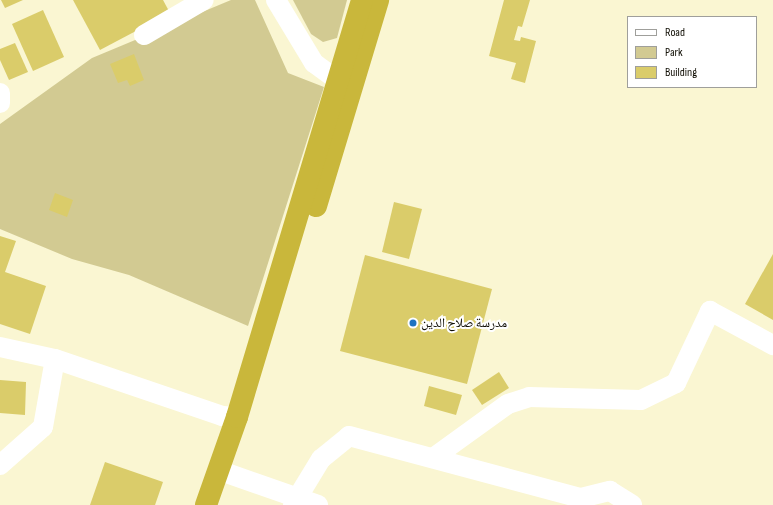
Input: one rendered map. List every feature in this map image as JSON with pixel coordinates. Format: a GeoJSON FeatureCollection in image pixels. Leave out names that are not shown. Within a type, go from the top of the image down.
{"type":"FeatureCollection","features":[{"type":"Feature","properties":{"kind":"highway"},"geometry":{"type":"LineString","coordinates":[[206,505],[225,472],[344,85],[362,0]]}},
{"type":"Feature","properties":{"kind":"highway"},"geometry":{"type":"LineString","coordinates":[[222,505],[225,472],[237,417],[344,85],[378,0]]}},
{"type":"Feature","properties":{"kind":"street"},"geometry":{"type":"LineString","coordinates":[[144,35],[204,0]]}},
{"type":"Feature","properties":{"kind":"street"},"geometry":{"type":"LineString","coordinates":[[276,0],[308,55],[320,69],[344,85]]}},
{"type":"Feature","properties":{"kind":"street"},"geometry":{"type":"LineString","coordinates":[[0,93],[0,103]]}},
{"type":"Feature","properties":{"kind":"street"},"geometry":{"type":"LineString","coordinates":[[432,458],[508,404],[522,399],[529,397],[641,400],[676,383],[710,311],[773,345]]}},
{"type":"Feature","properties":{"kind":"street"},"geometry":{"type":"LineString","coordinates":[[0,346],[55,359],[222,416],[237,417]]}},
{"type":"Feature","properties":{"kind":"street"},"geometry":{"type":"LineString","coordinates":[[0,465],[43,427],[55,359]]}},
{"type":"Feature","properties":{"kind":"street"},"geometry":{"type":"LineString","coordinates":[[295,500],[321,459],[349,436],[432,458],[545,497],[581,498],[610,491],[632,505]]}},
{"type":"Feature","properties":{"kind":"street"},"geometry":{"type":"LineString","coordinates":[[225,472],[295,500],[318,505]]}},
{"type":"Feature","properties":{"kind":"green space"},"geometry":{"type":"Polygon","coordinates":[[[231,0],[255,0],[288,73],[324,87],[248,326],[129,275],[72,259],[0,229],[0,124],[92,58],[231,0]]]}},
{"type":"Feature","properties":{"kind":"green space"},"geometry":{"type":"Polygon","coordinates":[[[293,0],[347,0],[337,38],[323,42],[311,34],[293,0]]]}},
{"type":"Feature","properties":{"kind":"building"},"geometry":{"type":"Polygon","coordinates":[[[1,0],[23,0],[5,8],[1,0]]]}},
{"type":"Feature","properties":{"kind":"building"},"geometry":{"type":"Polygon","coordinates":[[[73,0],[163,0],[170,13],[100,50],[73,0]]]}},
{"type":"Feature","properties":{"kind":"building"},"geometry":{"type":"Polygon","coordinates":[[[504,0],[530,0],[522,27],[518,26],[514,40],[520,41],[521,37],[536,41],[525,83],[511,79],[516,63],[489,56],[504,0]]]}},
{"type":"Feature","properties":{"kind":"building"},"geometry":{"type":"Polygon","coordinates":[[[43,10],[64,57],[33,71],[12,24],[43,10]]]}},
{"type":"Feature","properties":{"kind":"building"},"geometry":{"type":"Polygon","coordinates":[[[15,43],[28,72],[9,80],[0,60],[0,49],[15,43]]]}},
{"type":"Feature","properties":{"kind":"building"},"geometry":{"type":"Polygon","coordinates":[[[134,54],[144,80],[130,86],[127,80],[118,83],[110,64],[134,54]]]}},
{"type":"Feature","properties":{"kind":"building"},"geometry":{"type":"Polygon","coordinates":[[[55,193],[73,200],[67,217],[49,210],[55,193]]]}},
{"type":"Feature","properties":{"kind":"building"},"geometry":{"type":"Polygon","coordinates":[[[394,202],[422,209],[409,259],[382,252],[394,202]]]}},
{"type":"Feature","properties":{"kind":"building"},"geometry":{"type":"Polygon","coordinates":[[[0,236],[16,241],[5,272],[46,286],[30,334],[0,324],[0,236]]]}},
{"type":"Feature","properties":{"kind":"building"},"geometry":{"type":"Polygon","coordinates":[[[773,254],[773,320],[745,304],[773,254]]]}},
{"type":"Feature","properties":{"kind":"building"},"geometry":{"type":"Polygon","coordinates":[[[365,255],[492,289],[467,384],[340,351],[365,255]]]}},
{"type":"Feature","properties":{"kind":"building"},"geometry":{"type":"Polygon","coordinates":[[[499,372],[509,388],[482,405],[472,390],[499,372]]]}},
{"type":"Feature","properties":{"kind":"building"},"geometry":{"type":"Polygon","coordinates":[[[0,380],[26,382],[25,415],[0,413],[0,380]]]}},
{"type":"Feature","properties":{"kind":"building"},"geometry":{"type":"Polygon","coordinates":[[[429,386],[462,395],[456,415],[424,406],[429,386]]]}},
{"type":"Feature","properties":{"kind":"building"},"geometry":{"type":"Polygon","coordinates":[[[105,462],[163,482],[155,505],[90,505],[105,462]]]}},
{"type":"Feature","properties":{"kind":"place","name":"مدرسة صلاح الدين"},"geometry":{"type":"Point","coordinates":[413,323]}}]}
